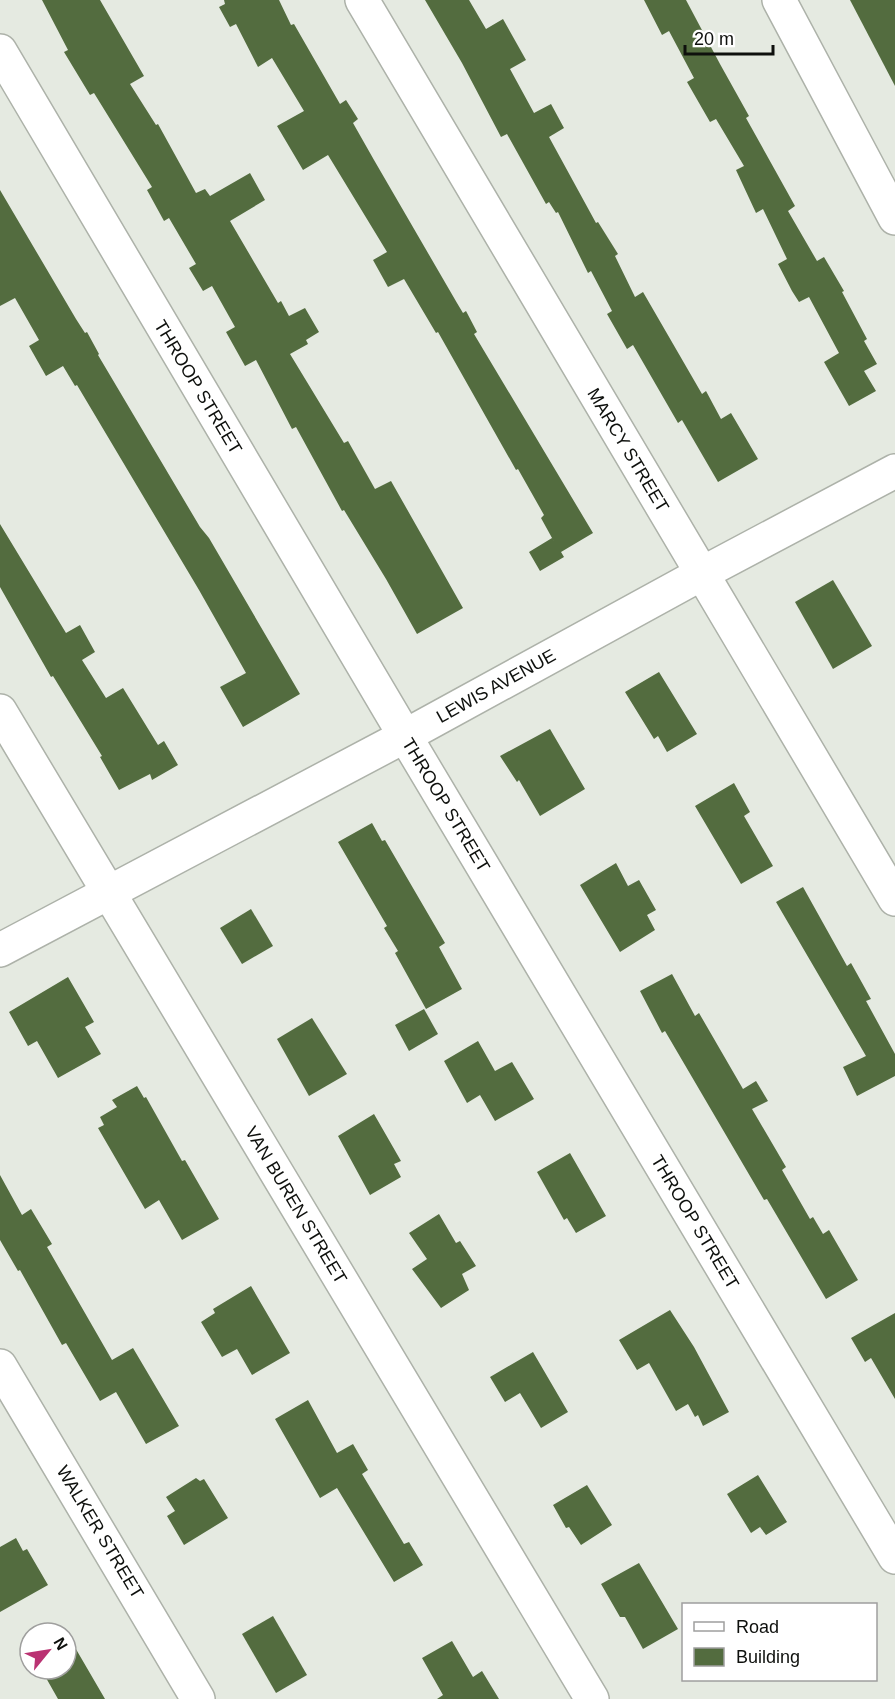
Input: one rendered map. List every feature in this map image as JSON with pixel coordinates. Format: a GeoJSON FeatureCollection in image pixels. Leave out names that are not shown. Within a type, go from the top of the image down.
{"type":"FeatureCollection","features":[{"type":"Feature","properties":{"kind":"street","name":"MARCY STREET"},"geometry":{"type":"LineString","coordinates":[[362,0],[895,899]]}},
{"type":"Feature","properties":{"kind":"street"},"geometry":{"type":"LineString","coordinates":[[779,0],[895,218]]}},
{"type":"Feature","properties":{"kind":"street","name":"THROOP STREET"},"geometry":{"type":"LineString","coordinates":[[0,51],[895,1557]]}},
{"type":"Feature","properties":{"kind":"street","name":"LEWIS AVENUE"},"geometry":{"type":"LineString","coordinates":[[0,950],[405,736],[895,471]]}},
{"type":"Feature","properties":{"kind":"street","name":"VAN BUREN STREET"},"geometry":{"type":"LineString","coordinates":[[0,711],[592,1699]]}},
{"type":"Feature","properties":{"kind":"street","name":"WALKER STREET"},"geometry":{"type":"LineString","coordinates":[[0,1366],[198,1699]]}},
{"type":"Feature","properties":{"kind":"building"},"geometry":{"type":"Polygon","coordinates":[[[42,0],[100,0],[144,76],[130,84],[156,125],[158,124],[196,193],[205,189],[210,196],[250,173],[265,200],[230,221],[278,303],[281,301],[289,316],[305,308],[319,332],[306,340],[308,344],[290,354],[344,443],[348,441],[375,489],[391,481],[463,608],[417,634],[344,510],[342,511],[296,427],[292,429],[256,360],[245,366],[226,332],[235,327],[212,286],[203,291],[189,268],[196,264],[169,218],[164,221],[147,190],[152,187],[94,93],[90,95],[64,52],[68,50],[42,0]]]}},
{"type":"Feature","properties":{"kind":"building"},"geometry":{"type":"Polygon","coordinates":[[[224,0],[279,0],[291,25],[294,24],[340,104],[346,100],[358,119],[353,123],[374,160],[463,313],[466,311],[477,332],[474,334],[593,533],[561,552],[564,557],[540,571],[529,552],[552,538],[557,547],[541,518],[544,515],[438,332],[436,333],[404,279],[388,287],[373,260],[387,252],[328,155],[303,170],[277,126],[304,111],[272,58],[258,67],[236,24],[230,27],[219,7],[225,4],[224,0]]]}},
{"type":"Feature","properties":{"kind":"building"},"geometry":{"type":"Polygon","coordinates":[[[425,0],[469,0],[486,29],[503,19],[526,60],[510,69],[534,113],[551,104],[564,128],[549,137],[596,223],[598,222],[618,254],[615,256],[635,297],[643,292],[702,394],[706,391],[721,419],[731,413],[758,459],[718,482],[682,420],[678,423],[633,345],[627,349],[607,314],[612,311],[591,271],[588,273],[558,212],[556,213],[549,202],[546,204],[507,134],[501,137],[425,0]]]}},
{"type":"Feature","properties":{"kind":"building"},"geometry":{"type":"Polygon","coordinates":[[[644,0],[686,0],[749,116],[746,118],[795,206],[788,211],[817,261],[824,257],[844,291],[842,292],[867,339],[864,341],[877,364],[864,371],[876,391],[849,406],[824,362],[839,353],[809,297],[799,302],[792,291],[778,264],[787,259],[763,209],[756,213],[736,170],[744,166],[716,119],[710,122],[687,82],[694,78],[669,31],[662,35],[644,0]]]}},
{"type":"Feature","properties":{"kind":"building"},"geometry":{"type":"Polygon","coordinates":[[[850,0],[895,0],[895,86],[850,0]]]}},
{"type":"Feature","properties":{"kind":"building"},"geometry":{"type":"Polygon","coordinates":[[[0,190],[76,319],[85,333],[87,332],[98,355],[300,694],[243,727],[220,687],[246,673],[199,590],[77,385],[75,386],[63,366],[46,376],[29,346],[39,340],[15,298],[0,306],[0,190]]]}},
{"type":"Feature","properties":{"kind":"building"},"geometry":{"type":"Polygon","coordinates":[[[0,524],[66,633],[80,625],[95,652],[82,660],[106,698],[123,688],[158,745],[164,741],[178,765],[152,780],[150,774],[119,790],[100,757],[102,756],[53,676],[51,677],[0,587],[0,524]]]}},
{"type":"Feature","properties":{"kind":"building"},"geometry":{"type":"Polygon","coordinates":[[[833,580],[872,646],[833,669],[795,602],[833,580]]]}},
{"type":"Feature","properties":{"kind":"building"},"geometry":{"type":"Polygon","coordinates":[[[659,672],[697,734],[667,752],[658,736],[654,739],[625,692],[659,672]]]}},
{"type":"Feature","properties":{"kind":"building"},"geometry":{"type":"Polygon","coordinates":[[[550,729],[585,789],[540,816],[519,780],[517,782],[500,756],[550,729]]]}},
{"type":"Feature","properties":{"kind":"building"},"geometry":{"type":"Polygon","coordinates":[[[734,783],[750,812],[744,816],[773,866],[741,884],[695,806],[734,783]]]}},
{"type":"Feature","properties":{"kind":"building"},"geometry":{"type":"Polygon","coordinates":[[[372,823],[382,841],[385,840],[445,943],[439,947],[462,989],[426,1009],[395,953],[398,951],[384,928],[387,926],[338,842],[372,823]]]}},
{"type":"Feature","properties":{"kind":"building"},"geometry":{"type":"Polygon","coordinates":[[[616,863],[628,886],[639,880],[656,910],[647,915],[655,930],[620,952],[580,885],[616,863]]]}},
{"type":"Feature","properties":{"kind":"building"},"geometry":{"type":"Polygon","coordinates":[[[803,887],[847,966],[851,963],[871,999],[866,1001],[895,1054],[895,1076],[857,1096],[843,1067],[866,1056],[776,902],[803,887]]]}},
{"type":"Feature","properties":{"kind":"building"},"geometry":{"type":"Polygon","coordinates":[[[251,909],[273,946],[242,964],[220,928],[251,909]]]}},
{"type":"Feature","properties":{"kind":"building"},"geometry":{"type":"Polygon","coordinates":[[[672,974],[695,1016],[699,1013],[743,1089],[756,1081],[768,1101],[752,1109],[786,1167],[782,1170],[810,1219],[813,1217],[823,1234],[829,1230],[858,1280],[826,1299],[767,1199],[764,1200],[665,1031],[662,1033],[640,991],[672,974]]]}},
{"type":"Feature","properties":{"kind":"building"},"geometry":{"type":"Polygon","coordinates":[[[68,977],[94,1022],[85,1027],[101,1054],[58,1078],[37,1041],[28,1046],[9,1012],[68,977]]]}},
{"type":"Feature","properties":{"kind":"building"},"geometry":{"type":"Polygon","coordinates":[[[424,1009],[438,1034],[409,1051],[395,1025],[424,1009]]]}},
{"type":"Feature","properties":{"kind":"building"},"geometry":{"type":"Polygon","coordinates":[[[312,1018],[347,1074],[309,1096],[277,1039],[312,1018]]]}},
{"type":"Feature","properties":{"kind":"building"},"geometry":{"type":"Polygon","coordinates":[[[478,1041],[495,1071],[512,1062],[534,1099],[495,1121],[480,1095],[467,1103],[444,1061],[478,1041]]]}},
{"type":"Feature","properties":{"kind":"building"},"geometry":{"type":"Polygon","coordinates":[[[137,1086],[144,1098],[146,1097],[182,1161],[185,1160],[219,1219],[182,1240],[159,1200],[145,1209],[98,1128],[104,1125],[100,1117],[117,1107],[112,1100],[137,1086]]]}},
{"type":"Feature","properties":{"kind":"building"},"geometry":{"type":"Polygon","coordinates":[[[374,1114],[401,1161],[394,1164],[401,1177],[370,1195],[338,1136],[374,1114]]]}},
{"type":"Feature","properties":{"kind":"building"},"geometry":{"type":"Polygon","coordinates":[[[570,1153],[606,1216],[576,1233],[567,1218],[564,1220],[537,1172],[570,1153]]]}},
{"type":"Feature","properties":{"kind":"building"},"geometry":{"type":"Polygon","coordinates":[[[0,1175],[22,1215],[31,1209],[52,1244],[47,1247],[112,1360],[133,1348],[179,1426],[146,1444],[116,1392],[100,1401],[66,1343],[62,1345],[20,1270],[18,1271],[0,1240],[0,1175]]]}},
{"type":"Feature","properties":{"kind":"building"},"geometry":{"type":"Polygon","coordinates":[[[439,1214],[456,1243],[460,1241],[476,1266],[462,1274],[469,1290],[441,1308],[412,1269],[427,1259],[409,1233],[439,1214]]]}},
{"type":"Feature","properties":{"kind":"building"},"geometry":{"type":"Polygon","coordinates":[[[251,1286],[290,1353],[252,1375],[237,1349],[222,1357],[201,1322],[215,1313],[213,1309],[251,1286]]]}},
{"type":"Feature","properties":{"kind":"building"},"geometry":{"type":"Polygon","coordinates":[[[670,1310],[694,1347],[729,1412],[703,1426],[698,1415],[695,1417],[688,1404],[676,1411],[649,1363],[637,1370],[619,1340],[670,1310]]]}},
{"type":"Feature","properties":{"kind":"building"},"geometry":{"type":"Polygon","coordinates":[[[895,1313],[895,1399],[871,1358],[865,1362],[851,1338],[895,1313]]]}},
{"type":"Feature","properties":{"kind":"building"},"geometry":{"type":"Polygon","coordinates":[[[533,1352],[568,1412],[541,1428],[520,1393],[505,1402],[490,1377],[533,1352]]]}},
{"type":"Feature","properties":{"kind":"building"},"geometry":{"type":"Polygon","coordinates":[[[308,1400],[337,1453],[353,1444],[368,1470],[362,1474],[404,1544],[409,1542],[423,1565],[394,1582],[337,1488],[320,1498],[275,1419],[308,1400]]]}},
{"type":"Feature","properties":{"kind":"building"},"geometry":{"type":"Polygon","coordinates":[[[758,1475],[787,1522],[766,1535],[760,1527],[751,1533],[727,1494],[758,1475]]]}},
{"type":"Feature","properties":{"kind":"building"},"geometry":{"type":"Polygon","coordinates":[[[196,1478],[200,1481],[204,1479],[228,1518],[184,1545],[167,1516],[175,1511],[166,1497],[196,1478]]]}},
{"type":"Feature","properties":{"kind":"building"},"geometry":{"type":"Polygon","coordinates":[[[587,1485],[612,1525],[581,1545],[569,1527],[566,1528],[553,1505],[587,1485]]]}},
{"type":"Feature","properties":{"kind":"building"},"geometry":{"type":"Polygon","coordinates":[[[16,1538],[23,1551],[27,1549],[48,1585],[0,1612],[0,1547],[16,1538]]]}},
{"type":"Feature","properties":{"kind":"building"},"geometry":{"type":"Polygon","coordinates":[[[639,1563],[678,1629],[643,1649],[625,1617],[620,1617],[601,1584],[639,1563]]]}},
{"type":"Feature","properties":{"kind":"building"},"geometry":{"type":"Polygon","coordinates":[[[273,1616],[307,1675],[276,1693],[242,1634],[273,1616]]]}},
{"type":"Feature","properties":{"kind":"building"},"geometry":{"type":"Polygon","coordinates":[[[452,1641],[473,1677],[482,1671],[499,1699],[437,1699],[443,1695],[422,1658],[452,1641]]]}},
{"type":"Feature","properties":{"kind":"building"},"geometry":{"type":"Polygon","coordinates":[[[78,1653],[105,1699],[58,1699],[48,1681],[78,1681],[78,1653]]]}}]}
